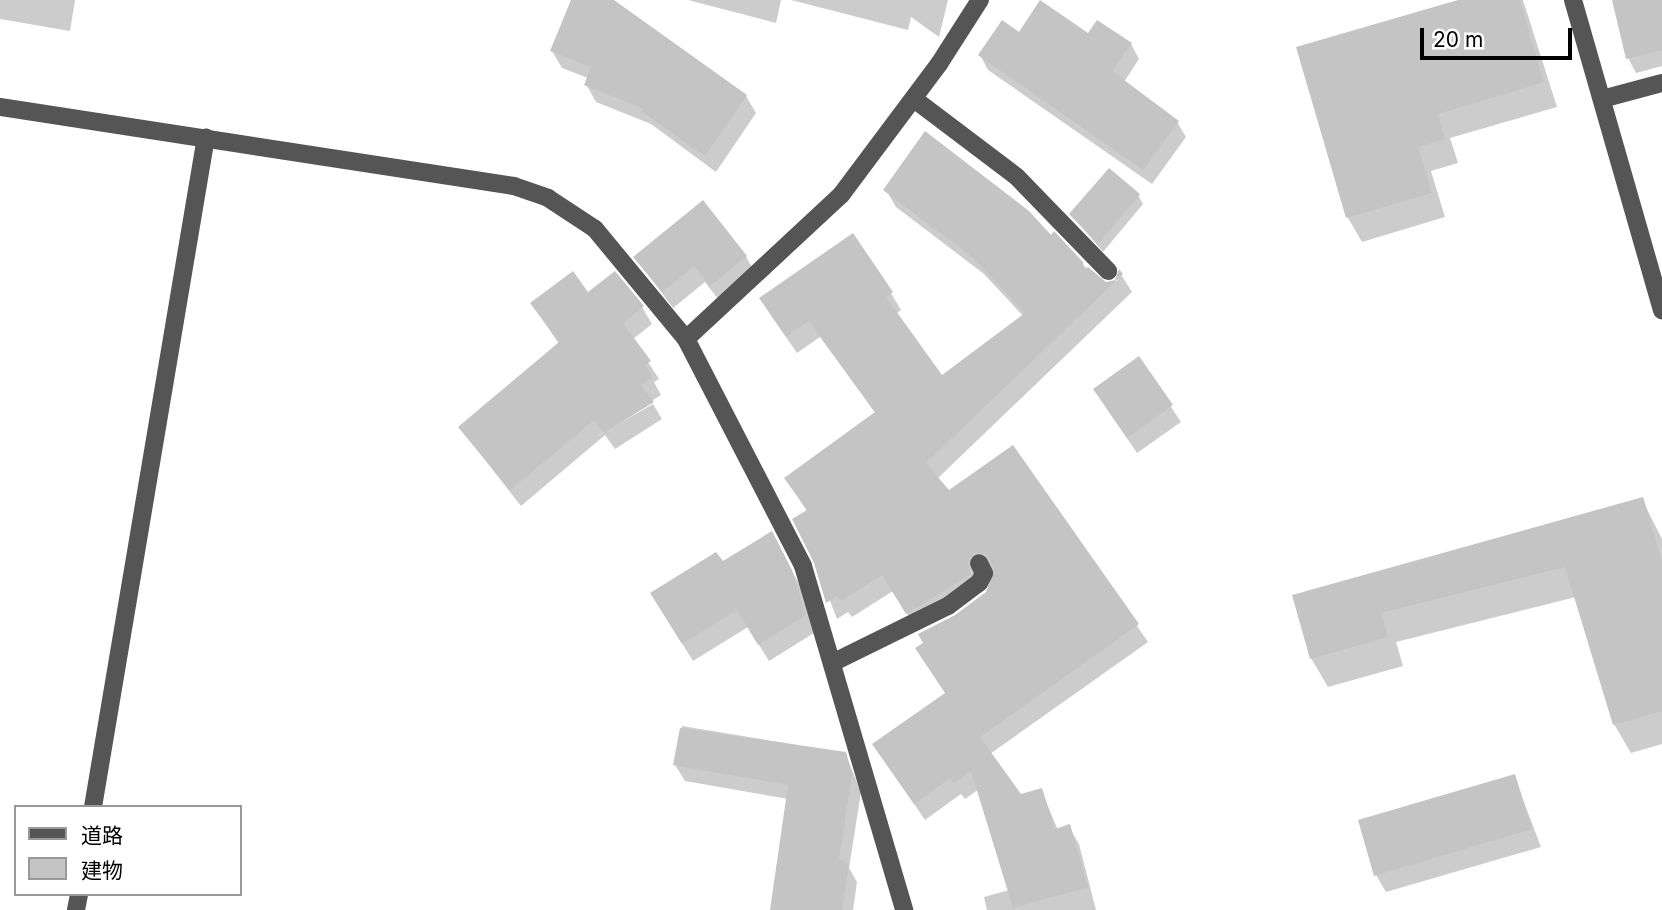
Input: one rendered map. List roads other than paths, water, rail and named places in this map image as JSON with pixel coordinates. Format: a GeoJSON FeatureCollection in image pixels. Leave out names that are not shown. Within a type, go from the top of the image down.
{"type":"FeatureCollection","features":[{"type":"Feature","properties":{"kind":"street"},"geometry":{"type":"LineString","coordinates":[[686,339],[841,195],[914,99],[980,0]]}},
{"type":"Feature","properties":{"kind":"street"},"geometry":{"type":"LineString","coordinates":[[1573,0],[1662,311]]}},
{"type":"Feature","properties":{"kind":"street"},"geometry":{"type":"LineString","coordinates":[[1602,99],[1662,83]]}},
{"type":"Feature","properties":{"kind":"street"},"geometry":{"type":"LineString","coordinates":[[914,99],[1017,177],[1108,271]]}},
{"type":"Feature","properties":{"kind":"street"},"geometry":{"type":"LineString","coordinates":[[0,107],[514,186],[548,198],[595,229],[686,339],[803,566],[834,662],[904,910]]}},
{"type":"Feature","properties":{"kind":"street"},"geometry":{"type":"LineString","coordinates":[[93,805],[206,137]]}},
{"type":"Feature","properties":{"kind":"street"},"geometry":{"type":"LineString","coordinates":[[834,662],[948,606],[979,583],[984,573],[979,563]]}}]}
